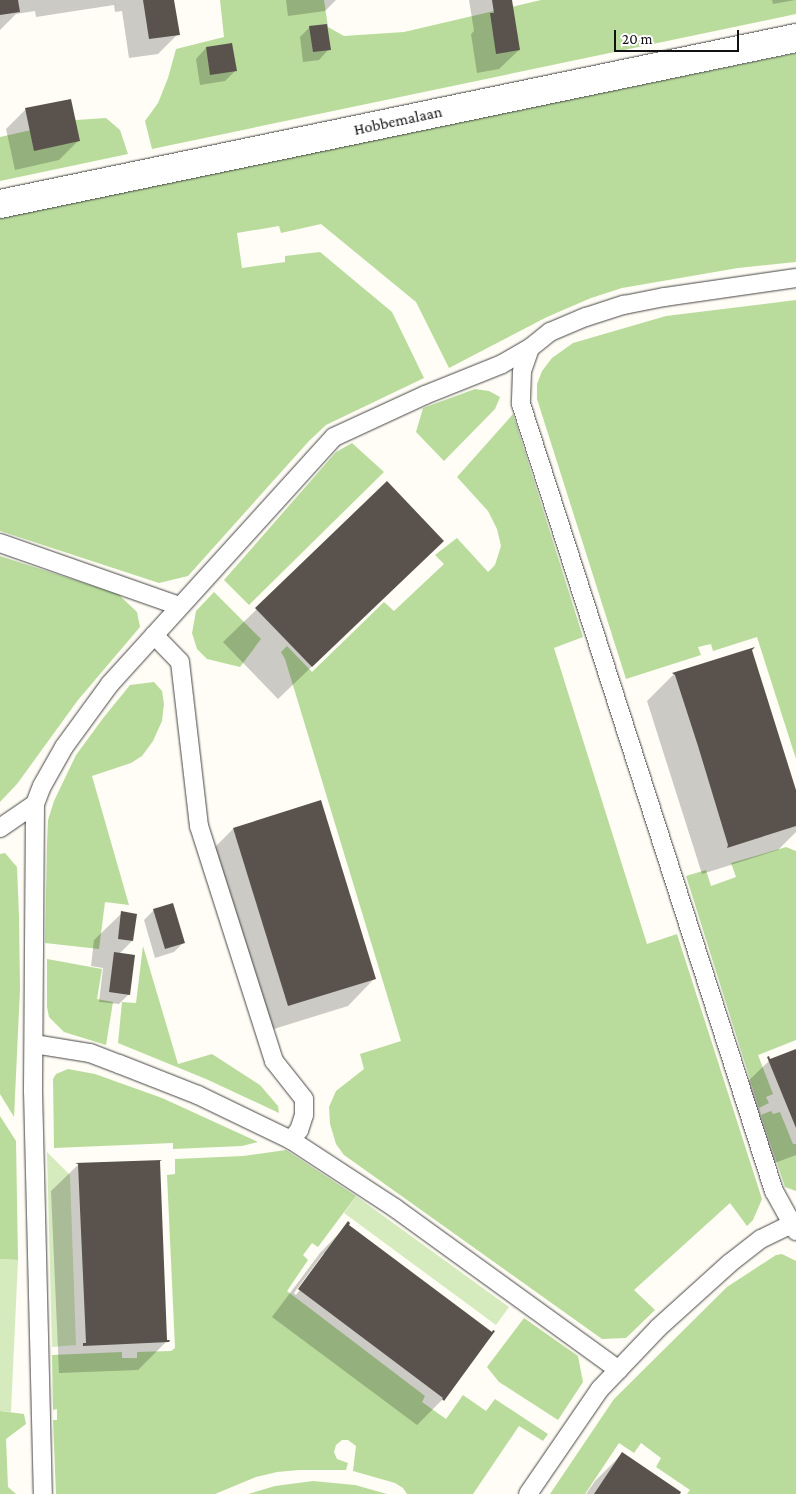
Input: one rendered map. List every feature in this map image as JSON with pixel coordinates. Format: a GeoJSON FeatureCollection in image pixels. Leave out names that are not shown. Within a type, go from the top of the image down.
{"type":"FeatureCollection","features":[{"type":"Feature","properties":{"kind":"street","name":"Hobbemalaan"},"geometry":{"type":"LineString","coordinates":[[0,204],[796,38]]}},
{"type":"Feature","properties":{"kind":"lane"},"geometry":{"type":"LineString","coordinates":[[44,1494],[33,1091],[35,804],[42,786],[64,747],[110,684],[334,437],[425,395],[502,364],[530,348],[550,332],[586,317],[624,305],[727,286],[796,278]]}},
{"type":"Feature","properties":{"kind":"lane"},"geometry":{"type":"LineString","coordinates":[[528,1494],[600,1389],[658,1328],[730,1263],[762,1239],[795,1225],[774,1191],[521,404],[522,371],[530,348]]}},
{"type":"Feature","properties":{"kind":"lane"},"geometry":{"type":"LineString","coordinates":[[0,543],[180,606]]}},
{"type":"Feature","properties":{"kind":"lane"},"geometry":{"type":"LineString","coordinates":[[154,635],[180,662],[199,826],[274,1061],[304,1099],[304,1115],[299,1130],[291,1140]]}},
{"type":"Feature","properties":{"kind":"lane"},"geometry":{"type":"LineString","coordinates":[[0,828],[35,804]]}},
{"type":"Feature","properties":{"kind":"lane"},"geometry":{"type":"LineString","coordinates":[[34,1044],[90,1053],[198,1095],[291,1140],[396,1208],[619,1370]]}},
{"type":"Feature","properties":{"kind":"green space"},"geometry":{"type":"Polygon","coordinates":[[[220,0],[324,0],[328,27],[344,36],[404,32],[541,0],[796,0],[796,14],[152,149],[145,121],[158,103],[168,78],[176,49],[224,37],[220,0]]]}},
{"type":"Feature","properties":{"kind":"green space"},"geometry":{"type":"Polygon","coordinates":[[[796,53],[796,262],[738,268],[622,288],[591,298],[547,317],[449,368],[416,302],[321,224],[281,233],[279,226],[237,233],[242,268],[285,262],[285,256],[320,252],[392,312],[424,378],[326,425],[309,441],[188,576],[159,583],[0,531],[0,217],[796,53]]]}},
{"type":"Feature","properties":{"kind":"green space"},"geometry":{"type":"Polygon","coordinates":[[[106,118],[120,130],[128,154],[0,181],[0,137],[76,120],[106,118]]]}},
{"type":"Feature","properties":{"kind":"green space"},"geometry":{"type":"Polygon","coordinates":[[[796,300],[796,759],[757,637],[713,651],[711,644],[698,647],[701,655],[626,679],[537,399],[537,384],[542,371],[552,358],[573,343],[666,316],[796,300]]]}},
{"type":"Feature","properties":{"kind":"green space"},"geometry":{"type":"Polygon","coordinates":[[[475,389],[489,391],[500,397],[495,409],[444,461],[416,432],[423,408],[475,389]]]}},
{"type":"Feature","properties":{"kind":"green space"},"geometry":{"type":"Polygon","coordinates":[[[513,414],[583,637],[554,648],[647,944],[677,934],[762,1199],[753,1220],[747,1226],[730,1203],[634,1290],[655,1310],[626,1338],[602,1339],[344,1155],[336,1144],[330,1124],[329,1107],[336,1091],[364,1069],[360,1054],[401,1041],[285,659],[281,652],[287,646],[312,672],[384,602],[394,611],[444,564],[435,555],[457,538],[488,572],[495,565],[501,546],[497,529],[488,511],[457,477],[513,414]]]}},
{"type":"Feature","properties":{"kind":"green space"},"geometry":{"type":"Polygon","coordinates":[[[352,443],[384,472],[249,605],[224,580],[336,452],[352,443]]]}},
{"type":"Feature","properties":{"kind":"green space"},"geometry":{"type":"Polygon","coordinates":[[[0,556],[118,594],[137,612],[140,627],[78,700],[17,784],[0,802],[0,556]]]}},
{"type":"Feature","properties":{"kind":"green space"},"geometry":{"type":"Polygon","coordinates":[[[214,592],[261,639],[240,667],[207,659],[197,649],[192,633],[196,611],[214,592]]]}},
{"type":"Feature","properties":{"kind":"green space"},"geometry":{"type":"Polygon","coordinates":[[[154,682],[162,691],[164,704],[162,721],[153,741],[142,756],[131,763],[92,776],[129,905],[105,902],[99,949],[45,943],[48,820],[54,801],[76,755],[130,685],[154,682]]]}},
{"type":"Feature","properties":{"kind":"green space"},"geometry":{"type":"Polygon","coordinates":[[[786,847],[796,851],[796,1040],[758,1055],[773,1094],[766,1097],[769,1103],[759,1108],[686,876],[706,870],[711,886],[736,877],[731,863],[786,847]]]}},
{"type":"Feature","properties":{"kind":"green space"},"geometry":{"type":"Polygon","coordinates":[[[5,853],[17,867],[19,916],[20,989],[14,1117],[0,1094],[0,854],[5,853]]]}},
{"type":"Feature","properties":{"kind":"green space"},"geometry":{"type":"Polygon","coordinates":[[[143,946],[178,1064],[212,1054],[260,1085],[278,1106],[279,1113],[206,1079],[118,1043],[122,1002],[136,1003],[143,946]]]}},
{"type":"Feature","properties":{"kind":"green space"},"geometry":{"type":"Polygon","coordinates":[[[47,959],[102,969],[97,999],[113,1002],[106,1045],[64,1032],[49,1017],[47,1007],[47,959]]]}},
{"type":"Feature","properties":{"kind":"green space"},"geometry":{"type":"Polygon","coordinates":[[[68,1069],[95,1074],[162,1098],[258,1142],[242,1146],[173,1149],[173,1143],[54,1148],[53,1079],[56,1074],[68,1069]]]}},
{"type":"Feature","properties":{"kind":"green space"},"geometry":{"type":"Polygon","coordinates":[[[771,1111],[773,1114],[780,1112],[793,1144],[796,1144],[796,1191],[785,1187],[761,1115],[771,1111]]]}},
{"type":"Feature","properties":{"kind":"green space"},"geometry":{"type":"Polygon","coordinates":[[[0,1116],[16,1141],[18,1260],[0,1259],[0,1116]]]}},
{"type":"Feature","properties":{"kind":"green space"},"geometry":{"type":"Polygon","coordinates":[[[286,1150],[356,1196],[318,1247],[312,1243],[303,1255],[308,1260],[287,1291],[425,1396],[422,1402],[446,1419],[463,1395],[486,1411],[495,1399],[548,1434],[543,1441],[519,1426],[473,1494],[407,1494],[403,1488],[395,1483],[353,1471],[356,1446],[348,1440],[342,1440],[336,1445],[334,1452],[337,1459],[348,1463],[346,1470],[277,1472],[256,1477],[215,1494],[56,1494],[53,1420],[57,1420],[57,1409],[53,1410],[52,1355],[122,1352],[122,1358],[137,1358],[137,1352],[171,1351],[175,1348],[167,1175],[175,1174],[175,1159],[243,1156],[286,1150]]]}},
{"type":"Feature","properties":{"kind":"green space"},"geometry":{"type":"Polygon","coordinates":[[[47,1152],[70,1175],[76,1345],[52,1347],[47,1152]]]}},
{"type":"Feature","properties":{"kind":"green space"},"geometry":{"type":"Polygon","coordinates":[[[356,1196],[509,1307],[496,1325],[344,1213],[356,1196]]]}},
{"type":"Feature","properties":{"kind":"green space"},"geometry":{"type":"Polygon","coordinates":[[[782,1254],[796,1261],[796,1494],[687,1494],[690,1490],[656,1467],[661,1458],[641,1443],[634,1453],[619,1443],[585,1494],[550,1494],[614,1399],[727,1287],[776,1255],[782,1254]]]}},
{"type":"Feature","properties":{"kind":"green space"},"geometry":{"type":"Polygon","coordinates":[[[0,1259],[18,1260],[11,1412],[0,1411],[0,1259]]]}},
{"type":"Feature","properties":{"kind":"green space"},"geometry":{"type":"Polygon","coordinates":[[[524,1318],[578,1356],[583,1382],[558,1420],[499,1382],[487,1367],[524,1318]]]}},
{"type":"Feature","properties":{"kind":"green space"},"geometry":{"type":"Polygon","coordinates":[[[0,1411],[24,1414],[26,1424],[6,1439],[8,1487],[16,1494],[0,1494],[0,1411]]]}},
{"type":"Feature","properties":{"kind":"green space"},"geometry":{"type":"Polygon","coordinates":[[[313,1481],[355,1485],[387,1494],[248,1494],[275,1486],[313,1481]]]}},
{"type":"Feature","properties":{"kind":"building"},"geometry":{"type":"Polygon","coordinates":[[[0,0],[18,0],[20,12],[0,15],[0,0]]]}},
{"type":"Feature","properties":{"kind":"building"},"geometry":{"type":"Polygon","coordinates":[[[143,0],[174,0],[180,35],[149,39],[143,0]]]}},
{"type":"Feature","properties":{"kind":"building"},"geometry":{"type":"Polygon","coordinates":[[[492,0],[512,0],[520,50],[496,54],[490,13],[494,13],[492,0]]]}},
{"type":"Feature","properties":{"kind":"building"},"geometry":{"type":"Polygon","coordinates":[[[327,24],[331,50],[313,52],[309,26],[327,24]]]}},
{"type":"Feature","properties":{"kind":"building"},"geometry":{"type":"Polygon","coordinates":[[[232,43],[237,71],[210,75],[206,47],[232,43]]]}},
{"type":"Feature","properties":{"kind":"building"},"geometry":{"type":"Polygon","coordinates":[[[71,99],[80,141],[34,151],[25,108],[71,99]]]}},
{"type":"Feature","properties":{"kind":"building"},"geometry":{"type":"Polygon","coordinates":[[[387,481],[444,541],[312,667],[255,608],[387,481]]]}},
{"type":"Feature","properties":{"kind":"building"},"geometry":{"type":"Polygon","coordinates":[[[755,647],[752,650],[796,790],[796,826],[727,848],[728,845],[698,746],[675,675],[672,673],[755,647]]]}},
{"type":"Feature","properties":{"kind":"building"},"geometry":{"type":"Polygon","coordinates":[[[321,800],[376,979],[288,1006],[233,828],[321,800]]]}},
{"type":"Feature","properties":{"kind":"building"},"geometry":{"type":"Polygon","coordinates":[[[173,903],[185,943],[165,949],[153,909],[173,903]]]}},
{"type":"Feature","properties":{"kind":"building"},"geometry":{"type":"Polygon","coordinates":[[[121,911],[137,914],[133,941],[118,939],[121,911]]]}},
{"type":"Feature","properties":{"kind":"building"},"geometry":{"type":"Polygon","coordinates":[[[114,952],[135,955],[130,995],[109,992],[114,952]]]}},
{"type":"Feature","properties":{"kind":"building"},"geometry":{"type":"Polygon","coordinates":[[[796,1049],[796,1128],[767,1057],[769,1056],[770,1059],[796,1049]]]}},
{"type":"Feature","properties":{"kind":"building"},"geometry":{"type":"Polygon","coordinates":[[[162,1160],[160,1161],[167,1340],[170,1340],[169,1342],[83,1346],[83,1343],[86,1343],[78,1164],[75,1163],[162,1160]]]}},
{"type":"Feature","properties":{"kind":"building"},"geometry":{"type":"Polygon","coordinates":[[[348,1221],[349,1225],[492,1332],[493,1330],[495,1331],[444,1401],[443,1398],[298,1289],[348,1221]]]}},
{"type":"Feature","properties":{"kind":"building"},"geometry":{"type":"Polygon","coordinates":[[[622,1452],[681,1492],[680,1494],[594,1494],[622,1452]]]}}]}
